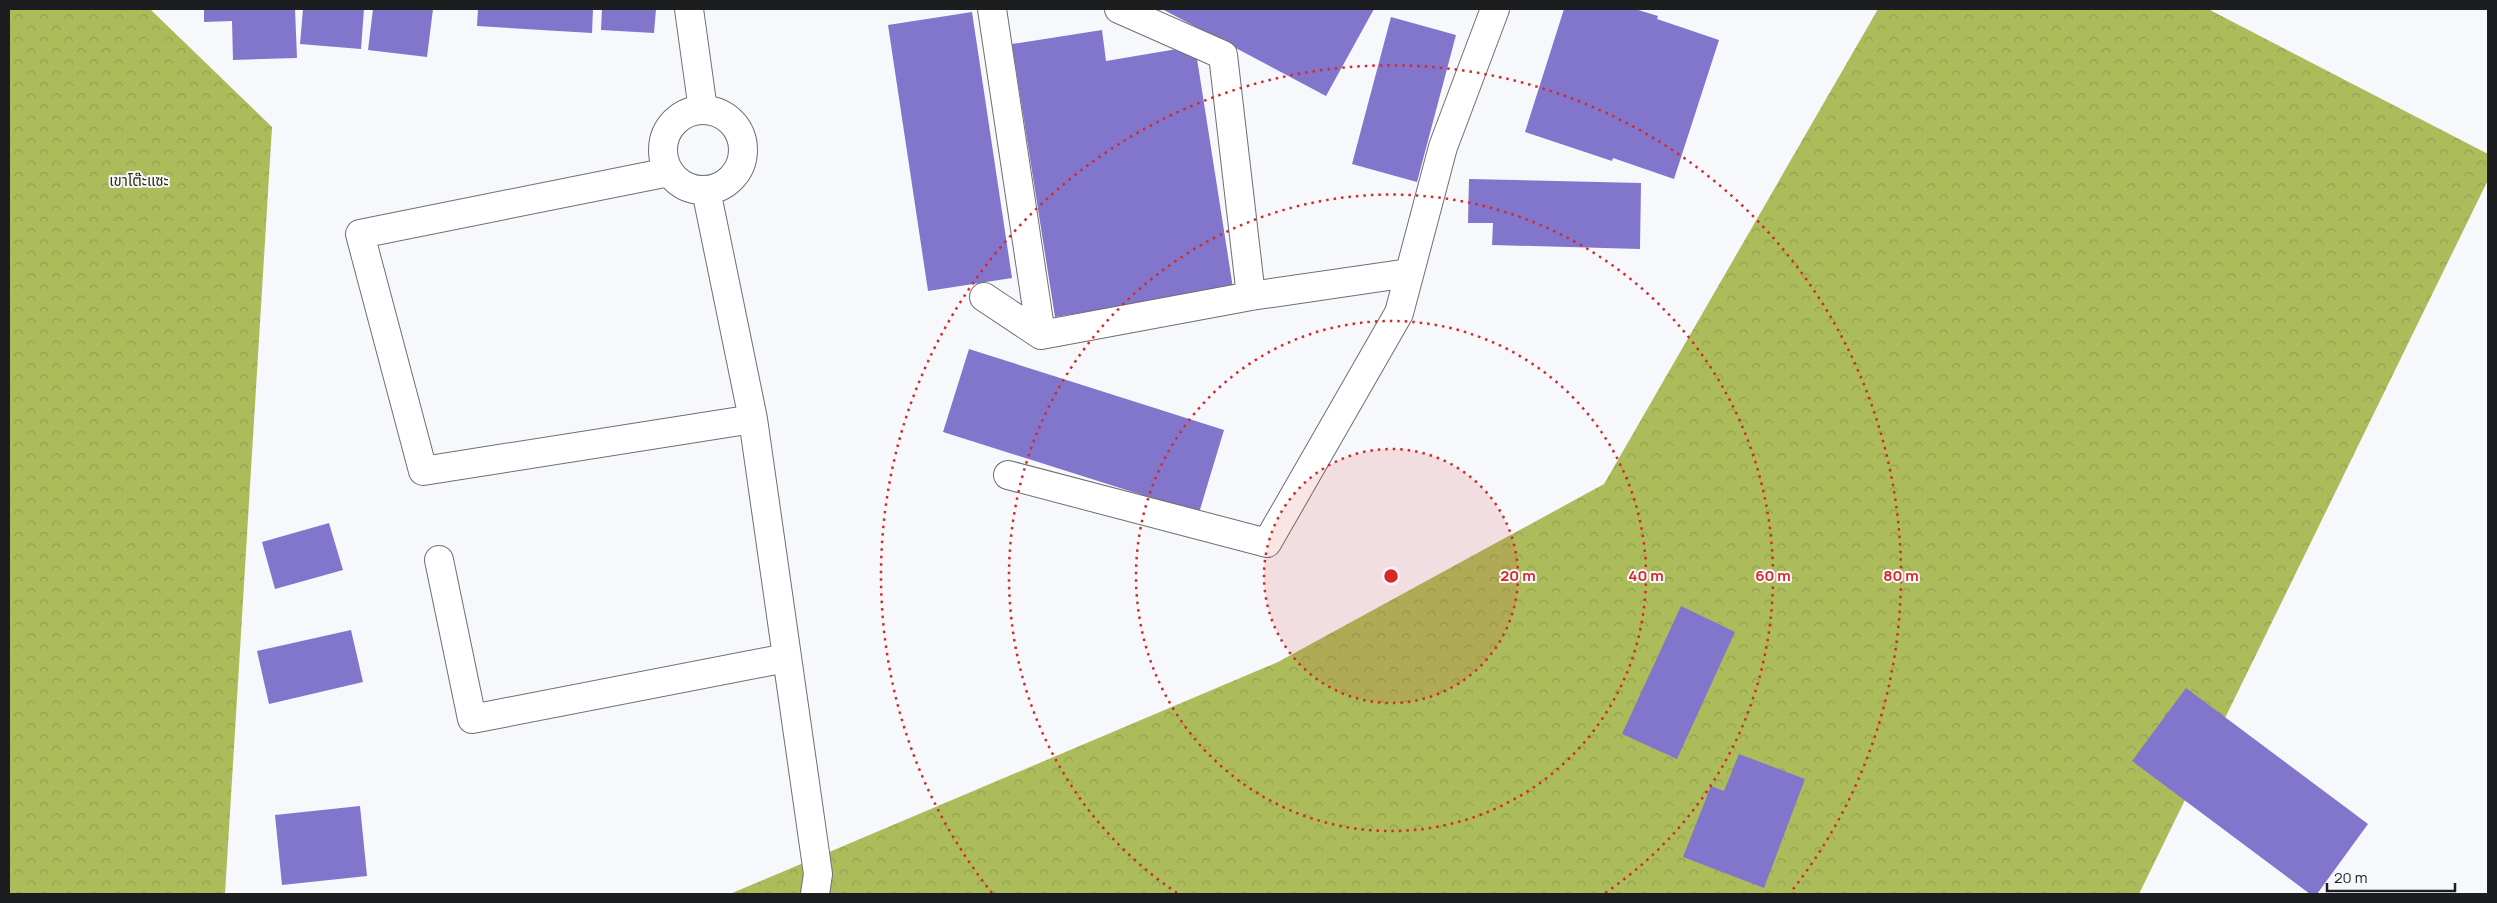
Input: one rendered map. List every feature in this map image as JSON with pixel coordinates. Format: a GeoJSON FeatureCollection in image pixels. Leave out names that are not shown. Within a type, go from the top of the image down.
{"type":"FeatureCollection","features":[{"type":"Feature","properties":{"kind":"street"},"geometry":{"type":"LineString","coordinates":[[689,9],[703,110]]}},
{"type":"Feature","properties":{"kind":"street"},"geometry":{"type":"LineString","coordinates":[[992,9],[1041,335]]}},
{"type":"Feature","properties":{"kind":"street"},"geometry":{"type":"LineString","coordinates":[[1119,9],[1223,55],[1250,296]]}},
{"type":"Feature","properties":{"kind":"street"},"geometry":{"type":"LineString","coordinates":[[1008,475],[1267,543],[1399,313],[1443,147],[1495,9]]}},
{"type":"Feature","properties":{"kind":"street"},"geometry":{"type":"LineString","coordinates":[[703,110],[718,113],[730,120],[742,142],[743,155],[739,169],[731,179],[719,187],[706,190],[689,189],[669,172],[664,159],[666,133],[675,122],[690,112],[703,110]]}},
{"type":"Feature","properties":{"kind":"street"},"geometry":{"type":"LineString","coordinates":[[669,172],[360,234],[423,471],[752,419]]}},
{"type":"Feature","properties":{"kind":"street"},"geometry":{"type":"LineString","coordinates":[[706,190],[752,419],[818,874],[815,894]]}},
{"type":"Feature","properties":{"kind":"street"},"geometry":{"type":"LineString","coordinates":[[984,297],[1041,335],[1250,296],[1409,273]]}},
{"type":"Feature","properties":{"kind":"street"},"geometry":{"type":"LineString","coordinates":[[438,560],[472,719],[786,658]]}},
{"type":"Feature","properties":{"kind":"green space","name":"เขาโต๊ะแซะ"},"geometry":{"type":"Polygon","coordinates":[[[9,9],[150,9],[272,127],[225,894],[9,894],[9,9]]]}},
{"type":"Feature","properties":{"kind":"green space"},"geometry":{"type":"Polygon","coordinates":[[[1878,9],[2208,9],[2488,154],[2488,180],[2139,894],[730,894],[1278,662],[1604,484],[1878,9]]]}},
{"type":"Feature","properties":{"kind":"building"},"geometry":{"type":"Polygon","coordinates":[[[204,9],[295,9],[297,58],[233,60],[232,21],[204,22],[204,9]]]}},
{"type":"Feature","properties":{"kind":"building"},"geometry":{"type":"Polygon","coordinates":[[[303,9],[364,9],[361,49],[300,44],[303,9]]]}},
{"type":"Feature","properties":{"kind":"building"},"geometry":{"type":"Polygon","coordinates":[[[373,9],[433,9],[427,57],[368,50],[373,9]]]}},
{"type":"Feature","properties":{"kind":"building"},"geometry":{"type":"Polygon","coordinates":[[[478,9],[593,9],[592,33],[477,26],[478,9]]]}},
{"type":"Feature","properties":{"kind":"building"},"geometry":{"type":"Polygon","coordinates":[[[602,9],[656,9],[654,33],[601,30],[602,9]]]}},
{"type":"Feature","properties":{"kind":"building"},"geometry":{"type":"Polygon","coordinates":[[[1162,9],[1374,9],[1326,96],[1162,9]]]}},
{"type":"Feature","properties":{"kind":"building"},"geometry":{"type":"Polygon","coordinates":[[[1564,9],[1635,9],[1658,16],[1657,19],[1719,40],[1674,179],[1613,158],[1612,161],[1525,132],[1564,9]]]}},
{"type":"Feature","properties":{"kind":"building"},"geometry":{"type":"Polygon","coordinates":[[[972,12],[1012,278],[928,291],[888,25],[972,12]]]}},
{"type":"Feature","properties":{"kind":"building"},"geometry":{"type":"Polygon","coordinates":[[[1391,17],[1456,35],[1417,182],[1352,164],[1391,17]]]}},
{"type":"Feature","properties":{"kind":"building"},"geometry":{"type":"Polygon","coordinates":[[[1102,30],[1106,61],[1195,46],[1233,288],[1055,317],[1012,44],[1102,30]]]}},
{"type":"Feature","properties":{"kind":"building"},"geometry":{"type":"Polygon","coordinates":[[[1469,179],[1641,183],[1640,249],[1492,245],[1493,223],[1468,223],[1469,179]]]}},
{"type":"Feature","properties":{"kind":"building"},"geometry":{"type":"Polygon","coordinates":[[[969,349],[1224,430],[1199,513],[943,432],[969,349]]]}},
{"type":"Feature","properties":{"kind":"building"},"geometry":{"type":"Polygon","coordinates":[[[329,523],[343,570],[275,589],[262,542],[329,523]]]}},
{"type":"Feature","properties":{"kind":"building"},"geometry":{"type":"Polygon","coordinates":[[[1681,606],[1735,632],[1677,759],[1622,734],[1681,606]]]}},
{"type":"Feature","properties":{"kind":"building"},"geometry":{"type":"Polygon","coordinates":[[[351,630],[363,682],[269,704],[257,651],[351,630]]]}},
{"type":"Feature","properties":{"kind":"building"},"geometry":{"type":"Polygon","coordinates":[[[2186,688],[2368,824],[2317,894],[2310,894],[2132,761],[2186,688]]]}},
{"type":"Feature","properties":{"kind":"building"},"geometry":{"type":"Polygon","coordinates":[[[1739,754],[1805,779],[1764,888],[1683,857],[1711,786],[1724,791],[1739,754]]]}},
{"type":"Feature","properties":{"kind":"building"},"geometry":{"type":"Polygon","coordinates":[[[360,806],[367,876],[282,885],[275,815],[360,806]]]}}]}
